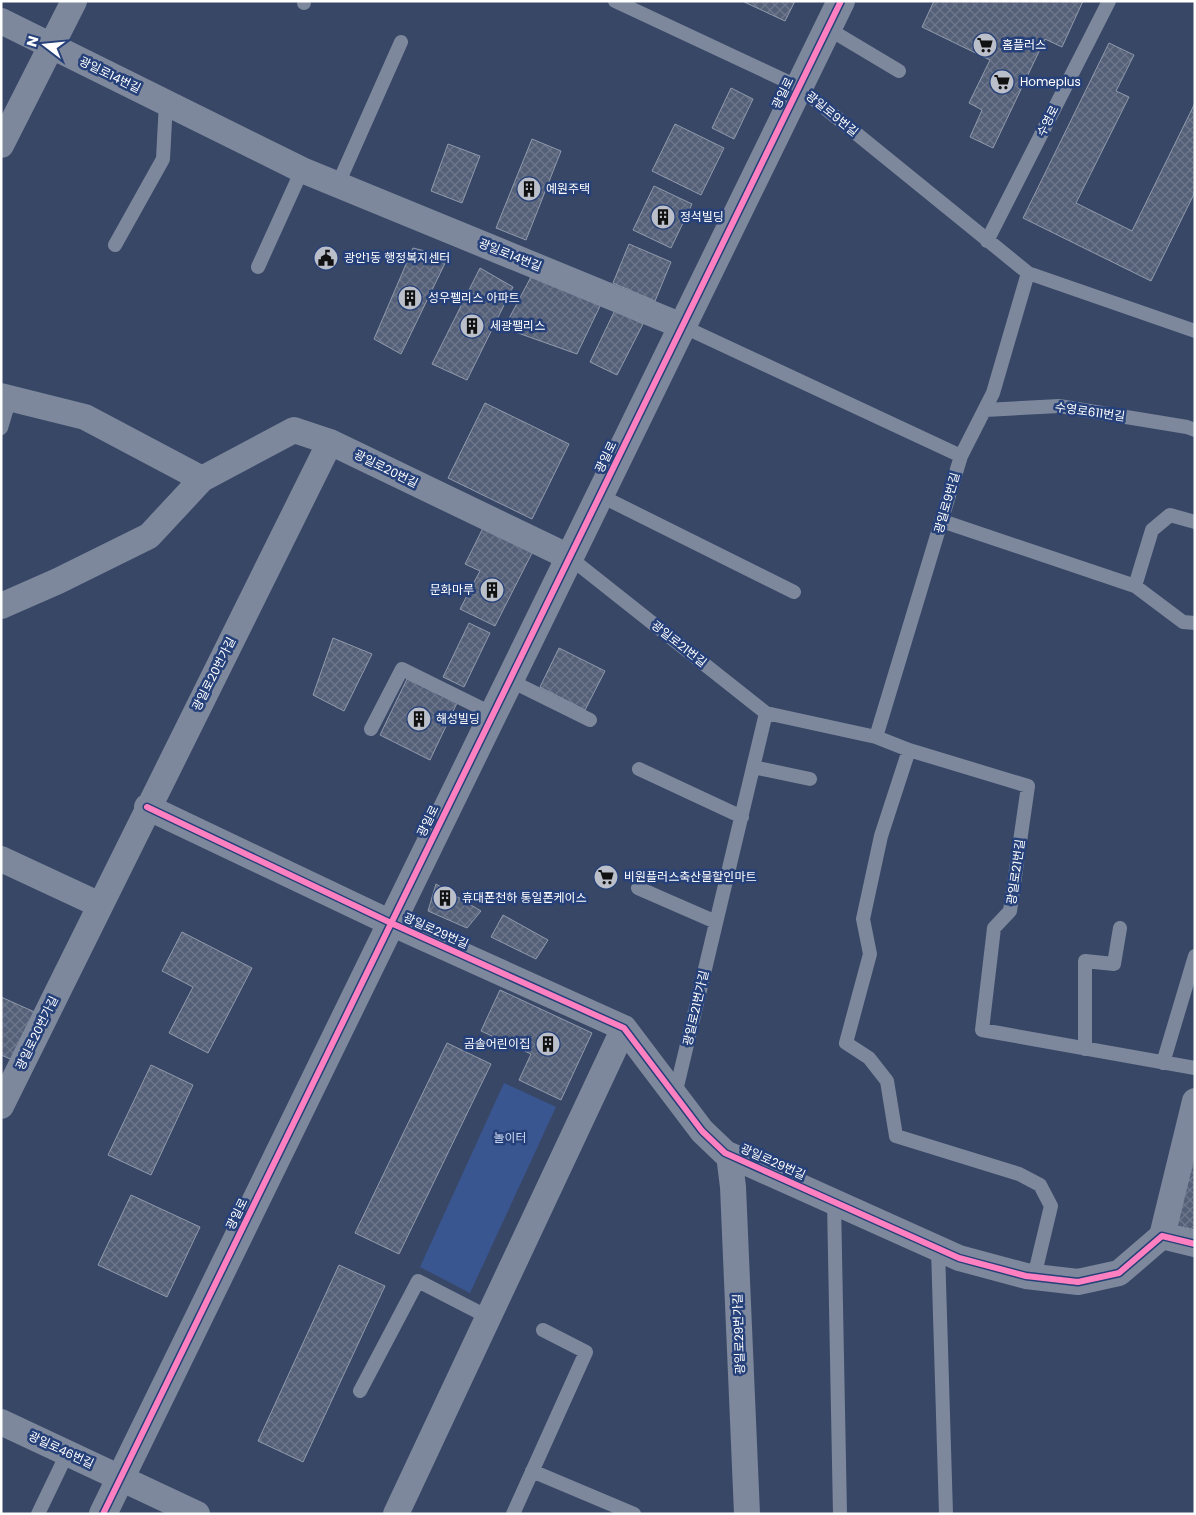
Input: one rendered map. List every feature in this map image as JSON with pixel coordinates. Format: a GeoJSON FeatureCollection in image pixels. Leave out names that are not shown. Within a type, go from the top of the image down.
{"type":"FeatureCollection","features":[{"type":"Feature","properties":{"kind":"street"},"geometry":{"type":"LineString","coordinates":[[1,145],[74,1]]}},
{"type":"Feature","properties":{"kind":"street","name":"광일로"},"geometry":{"type":"LineString","coordinates":[[103,1514],[841,1]]}},
{"type":"Feature","properties":{"kind":"street","name":"광일로14번길"},"geometry":{"type":"LineString","coordinates":[[1,21],[302,170],[682,326]]}},
{"type":"Feature","properties":{"kind":"street"},"geometry":{"type":"LineString","coordinates":[[5,397],[86,417],[202,479]]}},
{"type":"Feature","properties":{"kind":"street","name":"광일로20번길"},"geometry":{"type":"LineString","coordinates":[[1,606],[58,581],[149,536],[202,479],[294,430],[330,442],[569,557]]}},
{"type":"Feature","properties":{"kind":"street","name":"광일로20번가길"},"geometry":{"type":"LineString","coordinates":[[1,1106],[330,442]]}},
{"type":"Feature","properties":{"kind":"street"},"geometry":{"type":"LineString","coordinates":[[148,807],[391,923]]}},
{"type":"Feature","properties":{"kind":"street"},"geometry":{"type":"LineString","coordinates":[[1,859],[100,905]]}},
{"type":"Feature","properties":{"kind":"street","name":"광일로29번길"},"geometry":{"type":"LineString","coordinates":[[391,923],[624,1028],[702,1131],[729,1154],[959,1258],[1034,1277],[1078,1282],[1119,1273],[1162,1236]]}},
{"type":"Feature","properties":{"kind":"street"},"geometry":{"type":"LineString","coordinates":[[396,1514],[624,1028]]}},
{"type":"Feature","properties":{"kind":"street"},"geometry":{"type":"LineString","coordinates":[[1195,1101],[1162,1236],[1195,1244]]}},
{"type":"Feature","properties":{"kind":"street","name":"광일로29번가길"},"geometry":{"type":"LineString","coordinates":[[729,1154],[733,1197],[747,1514]]}},
{"type":"Feature","properties":{"kind":"street","name":"광일로46번길"},"geometry":{"type":"LineString","coordinates":[[1,1422],[197,1514]]}},
{"type":"Feature","properties":{"kind":"lane","name":"광일로"},"geometry":{"type":"LineString","coordinates":[[615,1],[799,87]]}},
{"type":"Feature","properties":{"kind":"lane","name":"수영로"},"geometry":{"type":"LineString","coordinates":[[987,241],[1109,1]]}},
{"type":"Feature","properties":{"kind":"lane"},"geometry":{"type":"LineString","coordinates":[[828,28],[899,71]]}},
{"type":"Feature","properties":{"kind":"lane"},"geometry":{"type":"LineString","coordinates":[[338,184],[401,42]]}},
{"type":"Feature","properties":{"kind":"lane","name":"광일로9번길"},"geometry":{"type":"LineString","coordinates":[[799,87],[1028,273],[1195,331]]}},
{"type":"Feature","properties":{"kind":"lane"},"geometry":{"type":"LineString","coordinates":[[115,245],[163,159],[166,102]]}},
{"type":"Feature","properties":{"kind":"lane"},"geometry":{"type":"LineString","coordinates":[[258,267],[302,170]]}},
{"type":"Feature","properties":{"kind":"lane","name":"광일로9번길"},"geometry":{"type":"LineString","coordinates":[[876,737],[961,456],[993,393],[1028,273]]}},
{"type":"Feature","properties":{"kind":"lane"},"geometry":{"type":"LineString","coordinates":[[682,326],[961,456]]}},
{"type":"Feature","properties":{"kind":"lane"},"geometry":{"type":"LineString","coordinates":[[1,428],[5,397]]}},
{"type":"Feature","properties":{"kind":"lane","name":"수영로611번길"},"geometry":{"type":"LineString","coordinates":[[984,410],[1059,406],[1187,427],[1195,430]]}},
{"type":"Feature","properties":{"kind":"lane"},"geometry":{"type":"LineString","coordinates":[[600,495],[794,592]]}},
{"type":"Feature","properties":{"kind":"lane"},"geometry":{"type":"LineString","coordinates":[[1135,586],[1152,530],[1170,514],[1195,522]]}},
{"type":"Feature","properties":{"kind":"lane"},"geometry":{"type":"LineString","coordinates":[[942,521],[1135,586],[1183,622],[1195,623]]}},
{"type":"Feature","properties":{"kind":"lane","name":"광일로21번길"},"geometry":{"type":"LineString","coordinates":[[569,557],[766,713],[876,737],[909,750],[1028,786],[1010,912],[994,928],[982,1030],[1195,1068]]}},
{"type":"Feature","properties":{"kind":"lane"},"geometry":{"type":"LineString","coordinates":[[372,729],[402,669],[493,714]]}},
{"type":"Feature","properties":{"kind":"lane"},"geometry":{"type":"LineString","coordinates":[[509,680],[590,720]]}},
{"type":"Feature","properties":{"kind":"lane","name":"광일로21번가길"},"geometry":{"type":"LineString","coordinates":[[675,1095],[766,713]]}},
{"type":"Feature","properties":{"kind":"lane"},"geometry":{"type":"LineString","coordinates":[[909,750],[881,836],[863,919],[870,954],[846,1043],[869,1058],[887,1081],[896,1136],[1018,1174],[1040,1185],[1051,1206],[1034,1277]]}},
{"type":"Feature","properties":{"kind":"lane"},"geometry":{"type":"LineString","coordinates":[[753,767],[810,779]]}},
{"type":"Feature","properties":{"kind":"lane"},"geometry":{"type":"LineString","coordinates":[[639,769],[742,817]]}},
{"type":"Feature","properties":{"kind":"lane"},"geometry":{"type":"LineString","coordinates":[[638,888],[716,922]]}},
{"type":"Feature","properties":{"kind":"lane"},"geometry":{"type":"LineString","coordinates":[[1085,1049],[1085,961],[1114,964],[1120,928]]}},
{"type":"Feature","properties":{"kind":"lane"},"geometry":{"type":"LineString","coordinates":[[1163,1063],[1195,956]]}},
{"type":"Feature","properties":{"kind":"lane"},"geometry":{"type":"LineString","coordinates":[[834,1202],[840,1514]]}},
{"type":"Feature","properties":{"kind":"lane"},"geometry":{"type":"LineString","coordinates":[[938,1249],[946,1514]]}},
{"type":"Feature","properties":{"kind":"lane"},"geometry":{"type":"LineString","coordinates":[[360,1391],[418,1281],[488,1317]]}},
{"type":"Feature","properties":{"kind":"lane"},"geometry":{"type":"LineString","coordinates":[[513,1514],[586,1352],[543,1330]]}},
{"type":"Feature","properties":{"kind":"lane"},"geometry":{"type":"LineString","coordinates":[[38,1514],[62,1464]]}},
{"type":"Feature","properties":{"kind":"lane"},"geometry":{"type":"LineString","coordinates":[[532,1471],[634,1514]]}},
{"type":"Feature","properties":{"kind":"green space","name":"놀이터"},"geometry":{"type":"Polygon","coordinates":[[[504,1083],[556,1107],[470,1293],[420,1267],[504,1083]]]}},
{"type":"Feature","properties":{"kind":"building"},"geometry":{"type":"Polygon","coordinates":[[[742,1],[795,1],[785,21],[742,1]]]}},
{"type":"Feature","properties":{"kind":"building","name":"Homeplus"},"geometry":{"type":"Polygon","coordinates":[[[934,1],[1083,1],[1062,47],[1045,39],[993,148],[970,137],[982,110],[969,103],[990,60],[922,27],[934,1]]]}},
{"type":"Feature","properties":{"kind":"building"},"geometry":{"type":"Polygon","coordinates":[[[1109,43],[1134,55],[1116,91],[1129,97],[1076,203],[1132,231],[1195,103],[1195,192],[1151,281],[1023,218],[1109,43]]]}},
{"type":"Feature","properties":{"kind":"building"},"geometry":{"type":"Polygon","coordinates":[[[731,88],[753,99],[734,139],[712,128],[731,88]]]}},
{"type":"Feature","properties":{"kind":"building"},"geometry":{"type":"Polygon","coordinates":[[[675,124],[724,148],[701,195],[652,171],[675,124]]]}},
{"type":"Feature","properties":{"kind":"building","name":"예원주택"},"geometry":{"type":"Polygon","coordinates":[[[532,139],[561,151],[526,240],[496,228],[532,139]]]}},
{"type":"Feature","properties":{"kind":"building"},"geometry":{"type":"Polygon","coordinates":[[[448,144],[480,156],[462,203],[431,191],[448,144]]]}},
{"type":"Feature","properties":{"kind":"building","name":"정석빌딩"},"geometry":{"type":"Polygon","coordinates":[[[654,186],[692,204],[671,248],[633,230],[654,186]]]}},
{"type":"Feature","properties":{"kind":"building"},"geometry":{"type":"Polygon","coordinates":[[[629,244],[671,262],[655,301],[613,283],[629,244]]]}},
{"type":"Feature","properties":{"kind":"building","name":"성우펠리스 아파트"},"geometry":{"type":"Polygon","coordinates":[[[413,248],[448,257],[401,354],[374,339],[413,248]]]}},
{"type":"Feature","properties":{"kind":"building","name":"세광팰리스"},"geometry":{"type":"Polygon","coordinates":[[[480,268],[513,287],[467,380],[432,364],[480,268]]]}},
{"type":"Feature","properties":{"kind":"building"},"geometry":{"type":"Polygon","coordinates":[[[532,275],[602,302],[577,354],[504,328],[532,275]]]}},
{"type":"Feature","properties":{"kind":"building"},"geometry":{"type":"Polygon","coordinates":[[[615,310],[643,324],[617,375],[590,362],[615,310]]]}},
{"type":"Feature","properties":{"kind":"building"},"geometry":{"type":"Polygon","coordinates":[[[485,403],[569,444],[532,519],[448,478],[485,403]]]}},
{"type":"Feature","properties":{"kind":"building","name":"문화마루"},"geometry":{"type":"Polygon","coordinates":[[[484,526],[533,551],[495,626],[460,609],[480,571],[465,564],[484,526]]]}},
{"type":"Feature","properties":{"kind":"building"},"geometry":{"type":"Polygon","coordinates":[[[469,623],[490,633],[464,687],[443,677],[469,623]]]}},
{"type":"Feature","properties":{"kind":"building"},"geometry":{"type":"Polygon","coordinates":[[[333,638],[372,654],[344,711],[313,695],[333,638]]]}},
{"type":"Feature","properties":{"kind":"building"},"geometry":{"type":"Polygon","coordinates":[[[559,648],[605,671],[585,710],[540,687],[559,648]]]}},
{"type":"Feature","properties":{"kind":"building","name":"해성빌딩"},"geometry":{"type":"Polygon","coordinates":[[[407,679],[457,703],[430,760],[380,735],[407,679]]]}},
{"type":"Feature","properties":{"kind":"building","name":"휴대폰천하 통일폰케이스"},"geometry":{"type":"Polygon","coordinates":[[[436,884],[481,911],[467,928],[428,911],[436,884]]]}},
{"type":"Feature","properties":{"kind":"building"},"geometry":{"type":"Polygon","coordinates":[[[503,915],[548,940],[536,959],[491,937],[503,915]]]}},
{"type":"Feature","properties":{"kind":"building"},"geometry":{"type":"Polygon","coordinates":[[[182,932],[252,968],[208,1053],[169,1033],[193,987],[162,971],[182,932]]]}},
{"type":"Feature","properties":{"kind":"building","name":"곰솔어린이집"},"geometry":{"type":"Polygon","coordinates":[[[500,990],[592,1033],[561,1100],[519,1080],[531,1054],[481,1031],[500,990]]]}},
{"type":"Feature","properties":{"kind":"building"},"geometry":{"type":"Polygon","coordinates":[[[1,997],[39,1014],[17,1062],[1,1055],[1,997]]]}},
{"type":"Feature","properties":{"kind":"building"},"geometry":{"type":"Polygon","coordinates":[[[447,1043],[491,1064],[399,1254],[355,1233],[447,1043]]]}},
{"type":"Feature","properties":{"kind":"building"},"geometry":{"type":"Polygon","coordinates":[[[151,1065],[193,1085],[151,1175],[108,1155],[151,1065]]]}},
{"type":"Feature","properties":{"kind":"building"},"geometry":{"type":"Polygon","coordinates":[[[1195,1152],[1195,1230],[1176,1226],[1195,1152]]]}},
{"type":"Feature","properties":{"kind":"building"},"geometry":{"type":"Polygon","coordinates":[[[131,1195],[200,1227],[167,1297],[98,1265],[131,1195]]]}},
{"type":"Feature","properties":{"kind":"building"},"geometry":{"type":"Polygon","coordinates":[[[339,1265],[385,1286],[303,1462],[258,1441],[339,1265]]]}},
{"type":"Feature","properties":{"kind":"cycle path"},"geometry":{"type":"LineString","coordinates":[[103,1514],[841,1]]}},
{"type":"Feature","properties":{"kind":"cycle path"},"geometry":{"type":"LineString","coordinates":[[147,807],[391,923],[624,1028],[702,1131],[725,1153],[959,1258],[1026,1276],[1078,1282],[1119,1273],[1162,1236],[1195,1244]]}},
{"type":"Feature","properties":{"kind":"place","name":"홈플러스"},"geometry":{"type":"Point","coordinates":[985,45]}},
{"type":"Feature","properties":{"kind":"place","name":"Homeplus"},"geometry":{"type":"Point","coordinates":[1002,82]}},
{"type":"Feature","properties":{"kind":"place","name":"예원주택"},"geometry":{"type":"Point","coordinates":[529,189]}},
{"type":"Feature","properties":{"kind":"place","name":"정석빌딩"},"geometry":{"type":"Point","coordinates":[663,217]}},
{"type":"Feature","properties":{"kind":"place","name":"광안1동 행정복지센터"},"geometry":{"type":"Point","coordinates":[326,258]}},
{"type":"Feature","properties":{"kind":"place","name":"성우펠리스 아파트"},"geometry":{"type":"Point","coordinates":[410,298]}},
{"type":"Feature","properties":{"kind":"place","name":"세광팰리스"},"geometry":{"type":"Point","coordinates":[472,326]}},
{"type":"Feature","properties":{"kind":"place","name":"문화마루"},"geometry":{"type":"Point","coordinates":[492,590]}},
{"type":"Feature","properties":{"kind":"place","name":"해성빌딩"},"geometry":{"type":"Point","coordinates":[419,719]}},
{"type":"Feature","properties":{"kind":"place","name":"비원플러스축산물할인마트"},"geometry":{"type":"Point","coordinates":[606,877]}},
{"type":"Feature","properties":{"kind":"place","name":"휴대폰천하 통일폰케이스"},"geometry":{"type":"Point","coordinates":[445,898]}},
{"type":"Feature","properties":{"kind":"place","name":"곰솔어린이집"},"geometry":{"type":"Point","coordinates":[548,1044]}}]}
